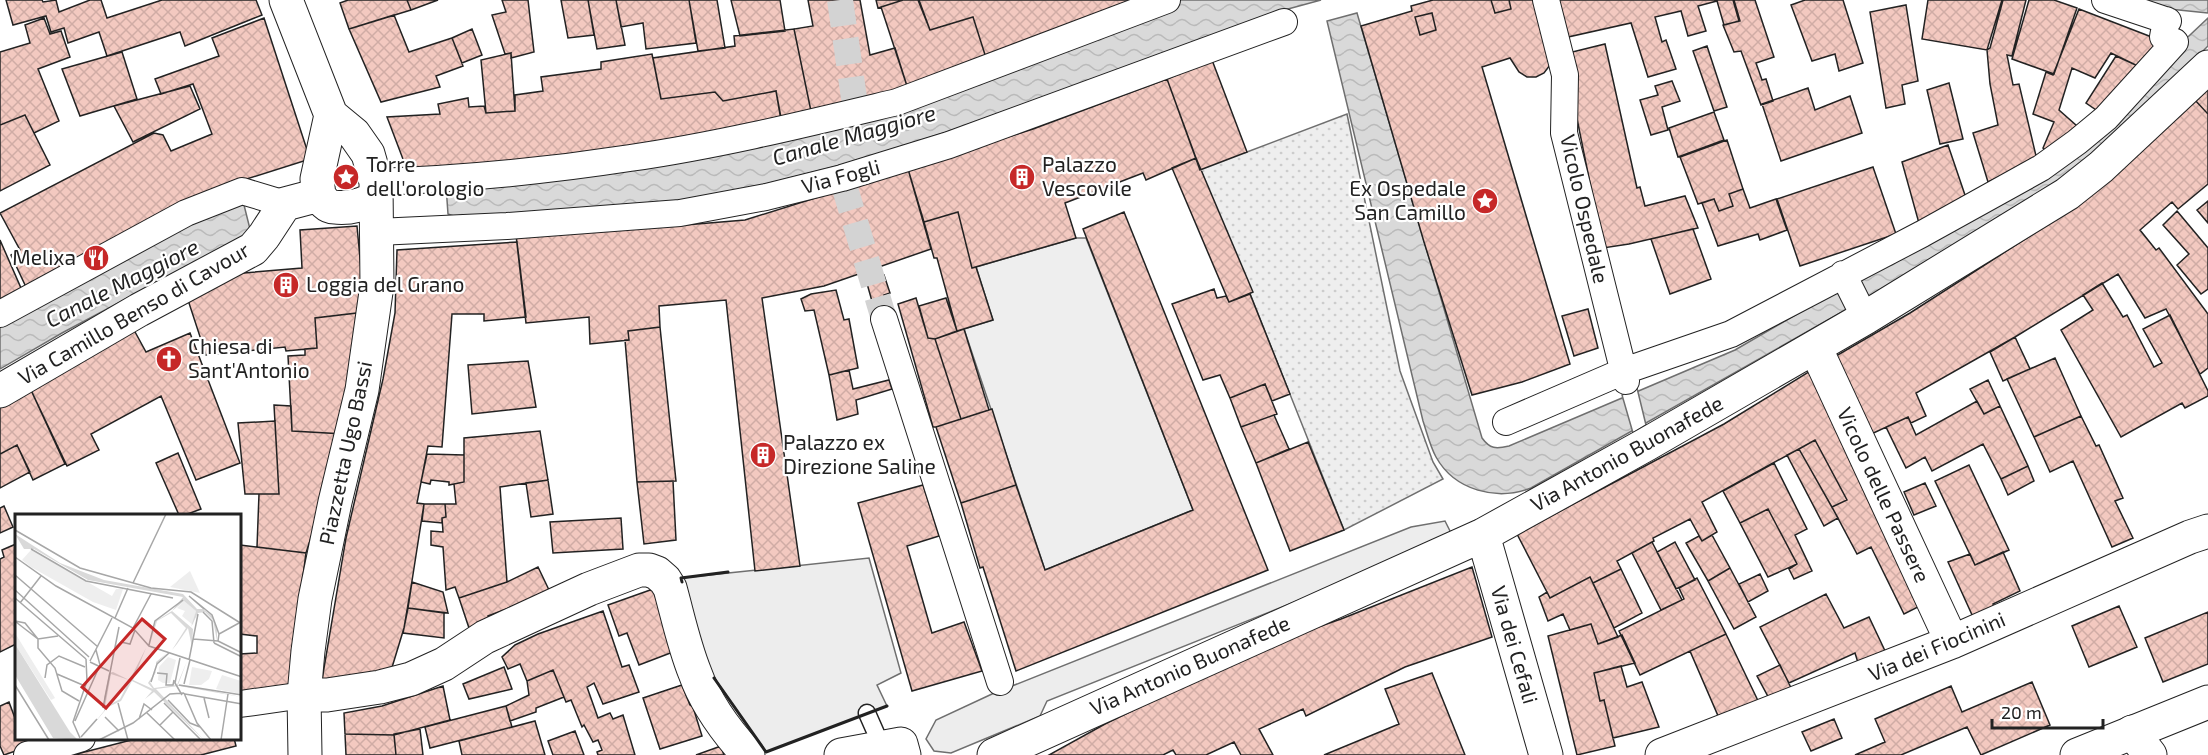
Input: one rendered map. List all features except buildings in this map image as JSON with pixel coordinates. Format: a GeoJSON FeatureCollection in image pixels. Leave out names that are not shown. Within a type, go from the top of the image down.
{"type":"FeatureCollection","features":[{"type":"Feature","properties":{"kind":"street"},"geometry":{"type":"LineString","coordinates":[[286,0],[331,115],[317,179],[319,195],[326,204],[334,208],[364,204],[376,188],[632,158],[897,102],[1167,0]]}},
{"type":"Feature","properties":{"kind":"street","name":"Vicolo Ospedale"},"geometry":{"type":"LineString","coordinates":[[1546,0],[1565,75],[1564,133],[1625,376]]}},
{"type":"Feature","properties":{"kind":"street","name":"Via Antonio Buonafede"},"geometry":{"type":"LineString","coordinates":[[1015,750],[1483,535],[1645,439],[1815,347],[1854,295],[1922,234],[2042,168],[2077,142],[2106,118],[2175,42],[2163,36],[2167,20],[2105,0]]}},
{"type":"Feature","properties":{"kind":"street","name":"Via Fogli"},"geometry":{"type":"LineString","coordinates":[[377,232],[507,226],[680,213],[843,182],[1284,22]]}},
{"type":"Feature","properties":{"kind":"street","name":"Via Antonio Buonafede"},"geometry":{"type":"LineString","coordinates":[[1506,422],[1731,334],[1854,295],[2067,195],[2101,167],[2208,67]]}},
{"type":"Feature","properties":{"kind":"street","name":"Piazzetta Ugo Bassi"},"geometry":{"type":"LineString","coordinates":[[305,755],[304,709],[315,599],[362,390],[377,285],[376,188],[368,154],[354,134],[331,115]]}},
{"type":"Feature","properties":{"kind":"street"},"geometry":{"type":"LineString","coordinates":[[0,315],[186,213],[242,191],[285,204],[319,195]]}},
{"type":"Feature","properties":{"kind":"street","name":"Via Camillo Benso di Cavour"},"geometry":{"type":"LineString","coordinates":[[0,391],[139,310],[253,249],[264,237],[285,204]]}},
{"type":"Feature","properties":{"kind":"street"},"geometry":{"type":"LineString","coordinates":[[884,319],[1000,682]]}},
{"type":"Feature","properties":{"kind":"street","name":"Vicolo delle Passere"},"geometry":{"type":"LineString","coordinates":[[1815,347],[1952,642]]}},
{"type":"Feature","properties":{"kind":"street","name":"Via dei Fiocinini"},"geometry":{"type":"LineString","coordinates":[[1662,755],[1952,642],[2208,531]]}},
{"type":"Feature","properties":{"kind":"street","name":"Via dei Cefali"},"geometry":{"type":"LineString","coordinates":[[1483,535],[1546,755]]}},
{"type":"Feature","properties":{"kind":"street"},"geometry":{"type":"LineString","coordinates":[[242,704],[304,709],[327,695],[380,687],[411,679],[444,664],[485,637],[589,589],[639,570],[649,570],[657,573],[670,588],[694,673],[722,724],[748,755]]}},
{"type":"Feature","properties":{"kind":"street"},"geometry":{"type":"LineString","coordinates":[[2077,755],[2141,743],[2208,702]]}},
{"type":"Feature","properties":{"kind":"street"},"geometry":{"type":"LineString","coordinates":[[27,755],[76,740]]}},
{"type":"Feature","properties":{"kind":"street"},"geometry":{"type":"LineString","coordinates":[[841,755],[893,751]]}},
{"type":"Feature","properties":{"kind":"lane"},"geometry":{"type":"LineString","coordinates":[[867,714],[893,751]]}},
{"type":"Feature","properties":{"kind":"shaded area"},"geometry":{"type":"Polygon","coordinates":[[[1347,114],[1400,371],[1433,462],[1443,479],[1344,530],[1196,158],[1247,152],[1347,114]]]}},
{"type":"Feature","properties":{"kind":"shaded area"},"geometry":{"type":"Polygon","coordinates":[[[1076,238],[1086,238],[1193,510],[1045,570],[964,329],[993,320],[976,267],[1076,238]]]}},
{"type":"Feature","properties":{"kind":"shaded area"},"geometry":{"type":"Polygon","coordinates":[[[1445,521],[1452,535],[1432,547],[1047,701],[1040,716],[951,753],[934,751],[926,739],[936,720],[992,694],[1411,527],[1445,521]]]}},
{"type":"Feature","properties":{"kind":"shaded area"},"geometry":{"type":"Polygon","coordinates":[[[869,558],[901,673],[877,685],[887,706],[766,752],[708,669],[681,578],[869,558]]]}},
{"type":"Feature","properties":{"kind":"water","name":"Canale Maggiore"},"geometry":{"type":"Polygon","coordinates":[[[1181,0],[1321,0],[1277,12],[950,131],[849,163],[707,199],[465,220],[448,214],[446,186],[599,168],[1108,30],[1181,0]]]}},
{"type":"Feature","properties":{"kind":"water"},"geometry":{"type":"Polygon","coordinates":[[[2143,0],[2208,0],[2208,13],[2169,9],[2143,0]]]}},
{"type":"Feature","properties":{"kind":"water"},"geometry":{"type":"Polygon","coordinates":[[[1357,13],[1482,438],[1497,448],[1509,446],[1735,350],[2050,167],[2208,18],[2208,46],[2116,136],[2076,170],[1865,299],[1531,488],[1518,492],[1491,493],[1465,485],[1444,469],[1430,444],[1423,421],[1327,21],[1357,13]]]}},
{"type":"Feature","properties":{"kind":"water","name":"Canale Maggiore"},"geometry":{"type":"Polygon","coordinates":[[[239,201],[244,205],[250,229],[246,235],[62,333],[0,369],[0,323],[134,249],[239,201]]]}},
{"type":"Feature","properties":{"kind":"pier"},"geometry":{"type":"Polygon","coordinates":[[[1637,388],[1646,425],[1633,433],[1622,395],[1637,388]]]}},
{"type":"Feature","properties":{"kind":"tunnel"},"geometry":{"type":"LineString","coordinates":[[840,0],[856,112]]}},
{"type":"Feature","properties":{"kind":"tunnel"},"geometry":{"type":"LineString","coordinates":[[844,185],[884,319]]}},
{"type":"Feature","properties":{"kind":"wall"},"geometry":{"type":"LineString","coordinates":[[682,582],[681,578],[728,572]]}},
{"type":"Feature","properties":{"kind":"wall"},"geometry":{"type":"LineString","coordinates":[[714,678],[766,752],[887,706]]}},
{"type":"Feature","properties":{"kind":"place","name":"Torre dell'orologio"},"geometry":{"type":"Point","coordinates":[346,177]}},
{"type":"Feature","properties":{"kind":"place","name":"Palazzo Vescovile"},"geometry":{"type":"Point","coordinates":[1022,177]}},
{"type":"Feature","properties":{"kind":"place","name":"Ex Ospedale San Camillo"},"geometry":{"type":"Point","coordinates":[1485,201]}},
{"type":"Feature","properties":{"kind":"place","name":"Melixa"},"geometry":{"type":"Point","coordinates":[96,258]}},
{"type":"Feature","properties":{"kind":"place","name":"Loggia del Grano"},"geometry":{"type":"Point","coordinates":[286,285]}},
{"type":"Feature","properties":{"kind":"place","name":"Chiesa di Sant'Antonio"},"geometry":{"type":"Point","coordinates":[169,359]}},
{"type":"Feature","properties":{"kind":"place","name":"Palazzo ex Direzione Saline"},"geometry":{"type":"Point","coordinates":[763,455]}}]}
